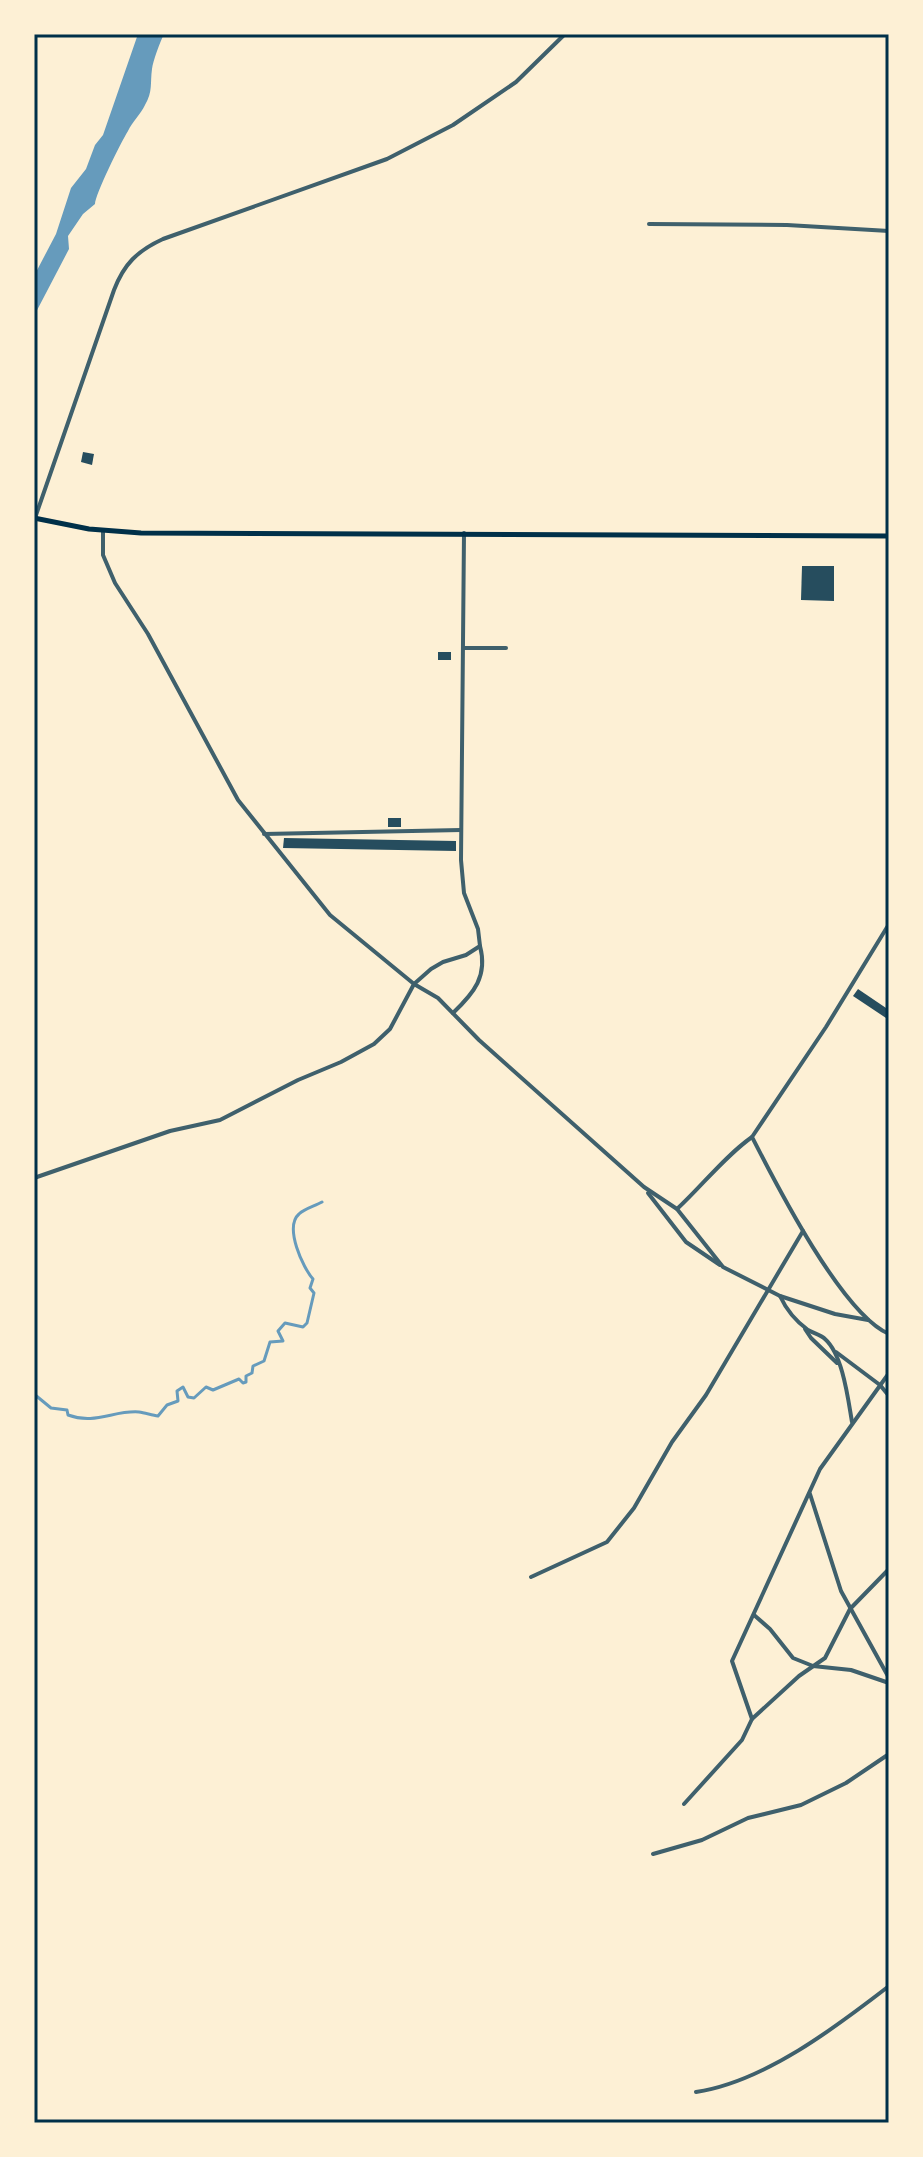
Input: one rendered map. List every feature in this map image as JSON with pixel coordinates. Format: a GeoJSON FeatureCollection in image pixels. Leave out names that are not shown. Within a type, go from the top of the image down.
{"type":"FeatureCollection","features":[{"type":"Feature","properties":{"kind":"main road"},"geometry":{"type":"LineString","coordinates":[[34,518],[141,533],[889,536]]}},
{"type":"Feature","properties":{"kind":"street"},"geometry":{"type":"LineString","coordinates":[[34,518],[118,278],[129,259],[163,239],[387,159],[453,125],[516,82],[565,34]]}},
{"type":"Feature","properties":{"kind":"street"},"geometry":{"type":"LineString","coordinates":[[649,224],[787,225],[889,231]]}},
{"type":"Feature","properties":{"kind":"street"},"geometry":{"type":"LineString","coordinates":[[103,530],[103,555],[115,583],[148,634],[238,800],[330,915],[414,984],[438,998],[479,1040],[644,1187],[677,1209],[723,1267]]}},
{"type":"Feature","properties":{"kind":"street"},"geometry":{"type":"LineString","coordinates":[[453,1014],[475,992],[481,978],[483,957],[478,929],[464,893],[461,830],[464,533]]}},
{"type":"Feature","properties":{"kind":"street"},"geometry":{"type":"LineString","coordinates":[[464,648],[506,648]]}},
{"type":"Feature","properties":{"kind":"street"},"geometry":{"type":"LineString","coordinates":[[264,834],[461,830]]}},
{"type":"Feature","properties":{"kind":"street"},"geometry":{"type":"LineString","coordinates":[[677,1209],[707,1182],[731,1153],[752,1137],[826,1027],[889,924]]}},
{"type":"Feature","properties":{"kind":"street"},"geometry":{"type":"LineString","coordinates":[[34,1178],[170,1131],[220,1120],[341,1062],[374,1044],[390,1029],[414,984],[443,962],[466,955],[480,946]]}},
{"type":"Feature","properties":{"kind":"street"},"geometry":{"type":"LineString","coordinates":[[752,1137],[803,1231],[836,1283],[868,1320],[889,1334]]}},
{"type":"Feature","properties":{"kind":"street"},"geometry":{"type":"LineString","coordinates":[[644,1187],[686,1242],[708,1259],[780,1296],[835,1314],[868,1320]]}},
{"type":"Feature","properties":{"kind":"street"},"geometry":{"type":"LineString","coordinates":[[531,1577],[607,1542],[634,1508],[672,1442],[706,1395],[803,1231]]}},
{"type":"Feature","properties":{"kind":"street"},"geometry":{"type":"LineString","coordinates":[[780,1296],[784,1306],[823,1352],[839,1365]]}},
{"type":"Feature","properties":{"kind":"street"},"geometry":{"type":"LineString","coordinates":[[805,1328],[825,1339],[889,1396]]}},
{"type":"Feature","properties":{"kind":"street"},"geometry":{"type":"LineString","coordinates":[[834,1350],[845,1382],[852,1422]]}},
{"type":"Feature","properties":{"kind":"street"},"geometry":{"type":"LineString","coordinates":[[752,1719],[732,1661],[820,1469],[889,1373]]}},
{"type":"Feature","properties":{"kind":"street"},"geometry":{"type":"LineString","coordinates":[[810,1494],[816,1506],[830,1565],[889,1681]]}},
{"type":"Feature","properties":{"kind":"street"},"geometry":{"type":"LineString","coordinates":[[684,1804],[742,1740],[752,1719],[776,1695],[825,1658],[850,1609],[889,1569]]}},
{"type":"Feature","properties":{"kind":"street"},"geometry":{"type":"LineString","coordinates":[[754,1615],[770,1629],[793,1658],[813,1666],[851,1670],[889,1681]]}},
{"type":"Feature","properties":{"kind":"street"},"geometry":{"type":"LineString","coordinates":[[653,1854],[702,1840],[748,1818],[801,1805],[846,1783],[889,1754]]}},
{"type":"Feature","properties":{"kind":"street"},"geometry":{"type":"LineString","coordinates":[[696,2092],[730,2085],[824,2036],[889,1986]]}},
{"type":"Feature","properties":{"kind":"water"},"geometry":{"type":"Polygon","coordinates":[[[138,34],[164,34],[153,66],[148,100],[120,146],[95,204],[83,214],[68,236],[69,249],[34,316],[34,276],[56,234],[71,188],[86,169],[95,145],[103,135],[138,34]]]}},
{"type":"Feature","properties":{"kind":"building"},"geometry":{"type":"Polygon","coordinates":[[[83,452],[94,454],[92,465],[81,462],[83,452]]]}},
{"type":"Feature","properties":{"kind":"building"},"geometry":{"type":"Polygon","coordinates":[[[802,566],[834,566],[834,601],[801,600],[802,566]]]}},
{"type":"Feature","properties":{"kind":"building"},"geometry":{"type":"Polygon","coordinates":[[[438,652],[451,652],[451,660],[438,660],[438,652]]]}},
{"type":"Feature","properties":{"kind":"building"},"geometry":{"type":"Polygon","coordinates":[[[388,818],[401,818],[401,827],[388,827],[388,818]]]}},
{"type":"Feature","properties":{"kind":"building"},"geometry":{"type":"Polygon","coordinates":[[[284,838],[456,841],[456,851],[283,848],[284,838]]]}},
{"type":"Feature","properties":{"kind":"building"},"geometry":{"type":"Polygon","coordinates":[[[858,989],[889,1010],[889,1020],[853,996],[858,989]]]}},
{"type":"Feature","properties":{"kind":"waterway"},"geometry":{"type":"LineString","coordinates":[[34,1394],[51,1408],[67,1410],[68,1415],[78,1418],[130,1412],[158,1416],[167,1405],[178,1401],[177,1391],[183,1387],[188,1397],[194,1398],[206,1387],[213,1390],[239,1379],[246,1382],[246,1376],[252,1373],[253,1366],[264,1361],[270,1342],[283,1341],[278,1331],[285,1323],[303,1327],[307,1323],[314,1293],[310,1288],[313,1279],[300,1257],[293,1228],[299,1214],[322,1202]]}}]}
